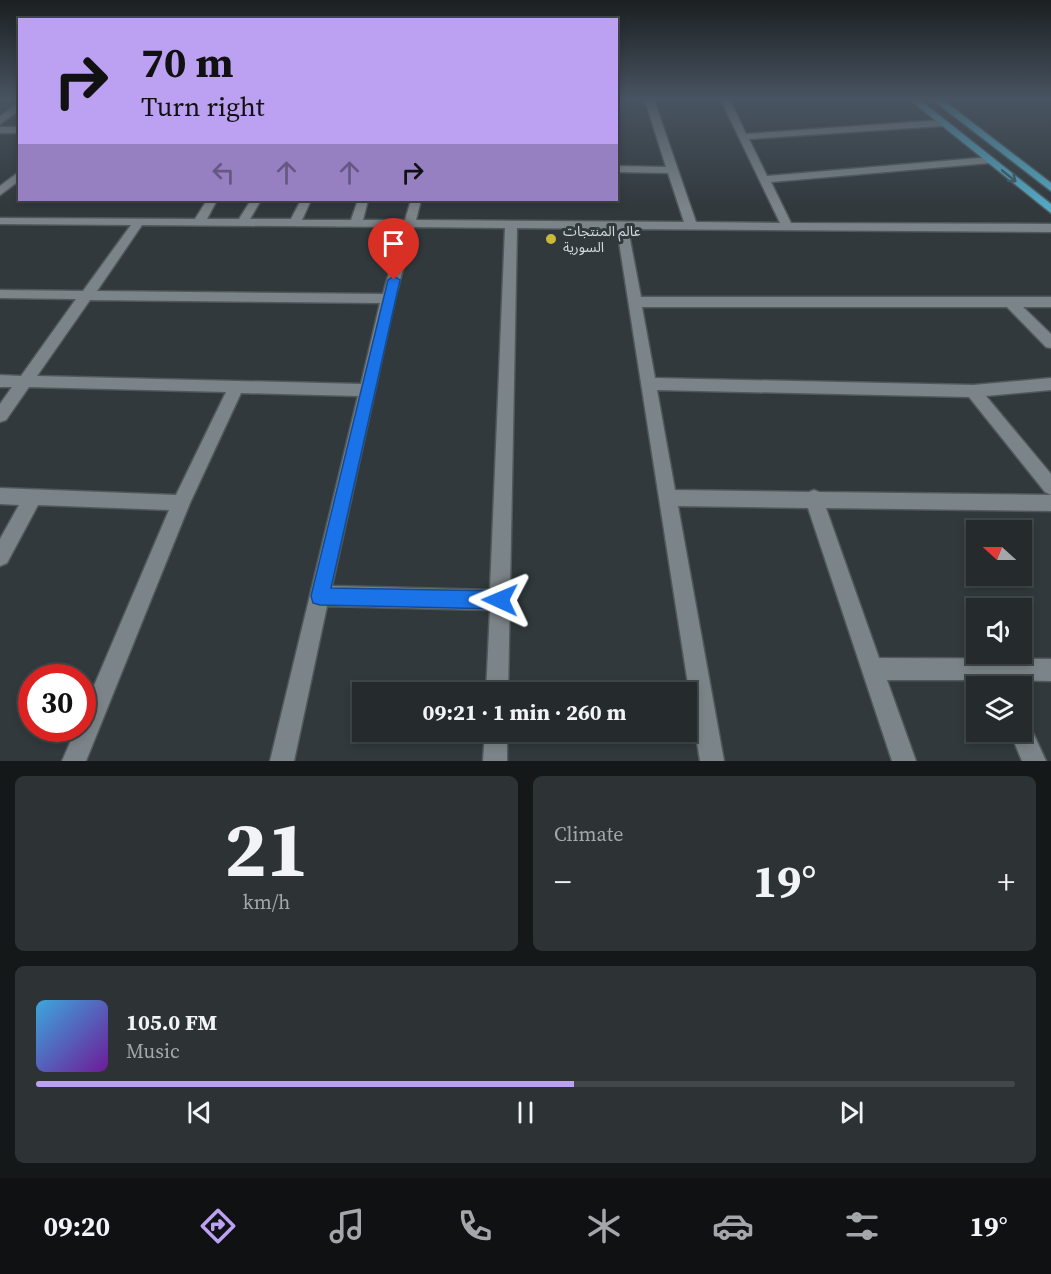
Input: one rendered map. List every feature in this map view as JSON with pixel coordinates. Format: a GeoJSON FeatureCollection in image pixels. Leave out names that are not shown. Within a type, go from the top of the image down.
{"type":"FeatureCollection","features":[{"type":"Feature","properties":{"kind":"main road"},"geometry":{"type":"LineString","coordinates":[[958,136],[1051,210]]}},
{"type":"Feature","properties":{"kind":"main road"},"geometry":{"type":"LineString","coordinates":[[984,136],[1050,186]]}},
{"type":"Feature","properties":{"kind":"street"},"geometry":{"type":"LineString","coordinates":[[661,136],[691,225]]}},
{"type":"Feature","properties":{"kind":"street"},"geometry":{"type":"LineString","coordinates":[[750,136],[743,136],[788,226]]}},
{"type":"Feature","properties":{"kind":"street"},"geometry":{"type":"LineString","coordinates":[[764,179],[990,160]]}},
{"type":"Feature","properties":{"kind":"street"},"geometry":{"type":"LineString","coordinates":[[618,169],[672,170]]}},
{"type":"Feature","properties":{"kind":"street"},"geometry":{"type":"LineString","coordinates":[[0,192],[18,176]]}},
{"type":"Feature","properties":{"kind":"street"},"geometry":{"type":"LineString","coordinates":[[199,222],[211,201]]}},
{"type":"Feature","properties":{"kind":"street"},"geometry":{"type":"LineString","coordinates":[[243,222],[255,201]]}},
{"type":"Feature","properties":{"kind":"street"},"geometry":{"type":"LineString","coordinates":[[296,223],[306,201]]}},
{"type":"Feature","properties":{"kind":"street"},"geometry":{"type":"LineString","coordinates":[[356,223],[363,201]]}},
{"type":"Feature","properties":{"kind":"street"},"geometry":{"type":"LineString","coordinates":[[282,761],[388,299],[416,201]]}},
{"type":"Feature","properties":{"kind":"street"},"geometry":{"type":"LineString","coordinates":[[0,220],[1051,228]]}},
{"type":"Feature","properties":{"kind":"street"},"geometry":{"type":"LineString","coordinates":[[0,416],[139,222]]}},
{"type":"Feature","properties":{"kind":"street"},"geometry":{"type":"LineString","coordinates":[[497,682],[511,224]]}},
{"type":"Feature","properties":{"kind":"street"},"geometry":{"type":"LineString","coordinates":[[622,225],[712,761]]}},
{"type":"Feature","properties":{"kind":"street"},"geometry":{"type":"LineString","coordinates":[[0,294],[388,299]]}},
{"type":"Feature","properties":{"kind":"street"},"geometry":{"type":"LineString","coordinates":[[635,302],[1051,302]]}},
{"type":"Feature","properties":{"kind":"street"},"geometry":{"type":"LineString","coordinates":[[1011,303],[1051,343]]}},
{"type":"Feature","properties":{"kind":"street"},"geometry":{"type":"LineString","coordinates":[[0,381],[367,390]]}},
{"type":"Feature","properties":{"kind":"street"},"geometry":{"type":"LineString","coordinates":[[649,384],[973,391],[1051,384]]}},
{"type":"Feature","properties":{"kind":"street"},"geometry":{"type":"LineString","coordinates":[[74,761],[181,503],[236,387]]}},
{"type":"Feature","properties":{"kind":"street"},"geometry":{"type":"LineString","coordinates":[[973,391],[1051,487]]}},
{"type":"Feature","properties":{"kind":"street"},"geometry":{"type":"LineString","coordinates":[[0,496],[181,503]]}},
{"type":"Feature","properties":{"kind":"street"},"geometry":{"type":"LineString","coordinates":[[0,557],[33,497]]}},
{"type":"Feature","properties":{"kind":"street"},"geometry":{"type":"LineString","coordinates":[[668,498],[814,498],[1051,503]]}},
{"type":"Feature","properties":{"kind":"street"},"geometry":{"type":"LineString","coordinates":[[814,498],[904,761]]}},
{"type":"Feature","properties":{"kind":"street"},"geometry":{"type":"LineString","coordinates":[[320,596],[500,600]]}},
{"type":"Feature","properties":{"kind":"street"},"geometry":{"type":"LineString","coordinates":[[873,669],[969,676]]}},
{"type":"Feature","properties":{"kind":"street"},"geometry":{"type":"LineString","coordinates":[[1010,676],[1051,670]]}},
{"type":"Feature","properties":{"kind":"street"},"geometry":{"type":"LineString","coordinates":[[495,761],[496,742]]}},
{"type":"Feature","properties":{"kind":"street"},"geometry":{"type":"LineString","coordinates":[[1025,742],[1034,761]]}},
{"type":"Feature","properties":{"kind":"place","name":"عالم المنتجات السورية"},"geometry":{"type":"Point","coordinates":[551,239]}},
{"type":"Feature","properties":{"kind":"route"},"geometry":{"type":"LineString","coordinates":[[394,280],[320,596],[500,600]]}}]}
